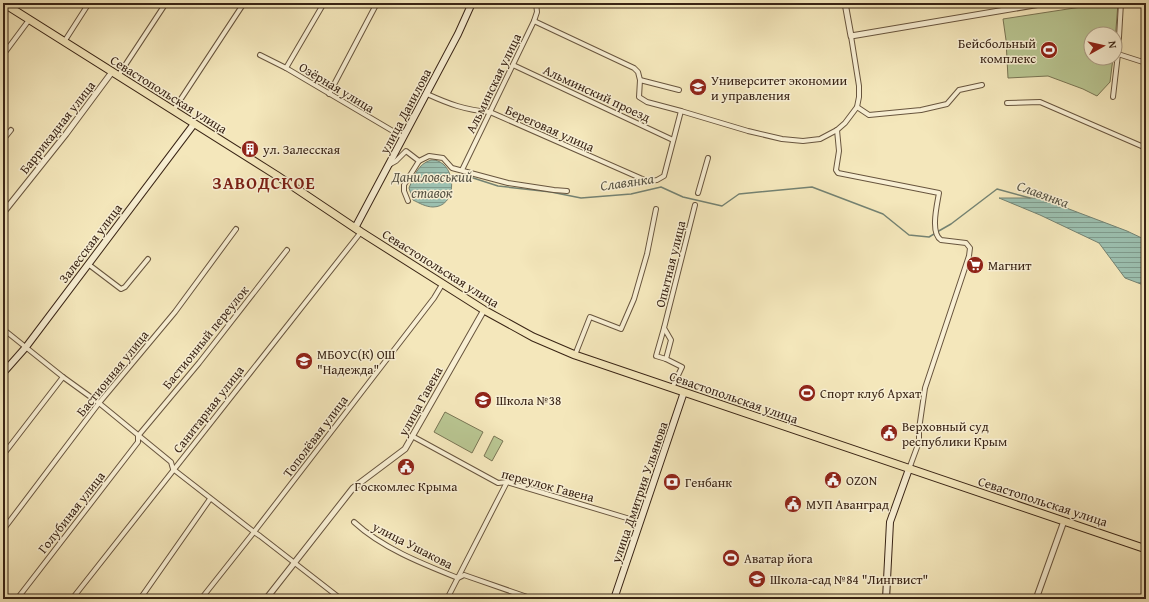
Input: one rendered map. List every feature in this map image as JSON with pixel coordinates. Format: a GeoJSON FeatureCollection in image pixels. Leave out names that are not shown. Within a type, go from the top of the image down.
{"type":"FeatureCollection","features":[{"type":"Feature","properties":{"kind":"main road","name":"Севастопольская улица"},"geometry":{"type":"LineString","coordinates":[[3,3],[484,310],[533,337],[575,355],[1146,549]]}},
{"type":"Feature","properties":{"kind":"main road","name":"улица Данилова"},"geometry":{"type":"LineString","coordinates":[[358,230],[403,137],[458,34],[472,3]]}},
{"type":"Feature","properties":{"kind":"main road","name":"Залесская улица"},"geometry":{"type":"LineString","coordinates":[[3,373],[26,347],[194,124]]}},
{"type":"Feature","properties":{"kind":"main road","name":"улица Дмитрия Ульянова"},"geometry":{"type":"LineString","coordinates":[[614,599],[684,392]]}},
{"type":"Feature","properties":{"kind":"main road"},"geometry":{"type":"LineString","coordinates":[[886,599],[890,522],[908,469]]}},
{"type":"Feature","properties":{"kind":"street"},"geometry":{"type":"LineString","coordinates":[[64,42],[89,3]]}},
{"type":"Feature","properties":{"kind":"street"},"geometry":{"type":"LineString","coordinates":[[115,74],[166,3]]}},
{"type":"Feature","properties":{"kind":"street"},"geometry":{"type":"LineString","coordinates":[[173,111],[244,3]]}},
{"type":"Feature","properties":{"kind":"street"},"geometry":{"type":"LineString","coordinates":[[286,68],[324,3]]}},
{"type":"Feature","properties":{"kind":"street"},"geometry":{"type":"LineString","coordinates":[[329,94],[377,3]]}},
{"type":"Feature","properties":{"kind":"street","name":"Альминская улица"},"geometry":{"type":"LineString","coordinates":[[462,170],[534,21],[537,12],[536,3]]}},
{"type":"Feature","properties":{"kind":"street"},"geometry":{"type":"LineString","coordinates":[[534,21],[634,68],[638,72],[640,80],[640,97],[646,102],[748,131],[782,139],[803,141],[820,139],[837,130],[846,123],[857,107],[859,86],[852,36],[845,3]]}},
{"type":"Feature","properties":{"kind":"street"},"geometry":{"type":"LineString","coordinates":[[852,36],[1046,3]]}},
{"type":"Feature","properties":{"kind":"street"},"geometry":{"type":"LineString","coordinates":[[1120,26],[1121,3]]}},
{"type":"Feature","properties":{"kind":"street"},"geometry":{"type":"LineString","coordinates":[[3,55],[29,20]]}},
{"type":"Feature","properties":{"kind":"street","name":"Озёрная улица"},"geometry":{"type":"LineString","coordinates":[[260,54],[403,137]]}},
{"type":"Feature","properties":{"kind":"street"},"geometry":{"type":"LineString","coordinates":[[1123,56],[1146,63]]}},
{"type":"Feature","properties":{"kind":"street","name":"Альминский проезд"},"geometry":{"type":"LineString","coordinates":[[513,65],[673,140]]}},
{"type":"Feature","properties":{"kind":"street"},"geometry":{"type":"LineString","coordinates":[[1113,97],[1117,66]]}},
{"type":"Feature","properties":{"kind":"street","name":"Баррикадная улица"},"geometry":{"type":"LineString","coordinates":[[3,213],[115,74]]}},
{"type":"Feature","properties":{"kind":"street"},"geometry":{"type":"LineString","coordinates":[[640,80],[679,90]]}},
{"type":"Feature","properties":{"kind":"street"},"geometry":{"type":"LineString","coordinates":[[857,107],[869,115],[921,110],[946,104],[959,90],[982,85]]}},
{"type":"Feature","properties":{"kind":"street","name":"Береговая улица"},"geometry":{"type":"LineString","coordinates":[[426,94],[454,106],[471,111],[490,112],[647,181],[657,180],[664,176],[673,140]]}},
{"type":"Feature","properties":{"kind":"street"},"geometry":{"type":"LineString","coordinates":[[1007,103],[1040,102],[1146,148]]}},
{"type":"Feature","properties":{"kind":"street"},"geometry":{"type":"LineString","coordinates":[[673,140],[681,111]]}},
{"type":"Feature","properties":{"kind":"street"},"geometry":{"type":"LineString","coordinates":[[3,140],[11,130]]}},
{"type":"Feature","properties":{"kind":"street"},"geometry":{"type":"LineString","coordinates":[[837,130],[839,151],[836,170],[838,173],[939,193],[934,225],[936,235],[940,240],[966,243],[970,248],[969,256],[925,388],[919,429],[919,442],[908,469]]}},
{"type":"Feature","properties":{"kind":"street"},"geometry":{"type":"LineString","coordinates":[[389,165],[396,161],[406,151],[419,161]]}},
{"type":"Feature","properties":{"kind":"street"},"geometry":{"type":"LineString","coordinates":[[408,201],[404,191],[404,185],[419,161],[429,156],[443,158],[452,168],[508,182],[567,191]]}},
{"type":"Feature","properties":{"kind":"street"},"geometry":{"type":"LineString","coordinates":[[698,193],[708,158]]}},
{"type":"Feature","properties":{"kind":"street","name":"Опытная улица"},"geometry":{"type":"LineString","coordinates":[[672,388],[682,366],[656,356],[695,205]]}},
{"type":"Feature","properties":{"kind":"street"},"geometry":{"type":"LineString","coordinates":[[575,355],[590,317],[622,329],[636,292],[647,254],[656,209]]}},
{"type":"Feature","properties":{"kind":"street","name":"Бастионная улица"},"geometry":{"type":"LineString","coordinates":[[3,530],[99,403],[175,312],[236,229]]}},
{"type":"Feature","properties":{"kind":"street","name":"Санитарная улица"},"geometry":{"type":"LineString","coordinates":[[72,599],[358,230]]}},
{"type":"Feature","properties":{"kind":"street","name":"Бастионный переулок"},"geometry":{"type":"LineString","coordinates":[[138,436],[199,362],[287,250]]}},
{"type":"Feature","properties":{"kind":"street"},"geometry":{"type":"LineString","coordinates":[[88,264],[121,289],[125,287],[148,259]]}},
{"type":"Feature","properties":{"kind":"street","name":"Тополёвая улица"},"geometry":{"type":"LineString","coordinates":[[201,599],[254,532],[443,284]]}},
{"type":"Feature","properties":{"kind":"street","name":"улица Гавена"},"geometry":{"type":"LineString","coordinates":[[266,599],[353,488],[406,449],[484,310]]}},
{"type":"Feature","properties":{"kind":"street","name":"Опытная улица"},"geometry":{"type":"LineString","coordinates":[[664,328],[671,340],[666,359]]}},
{"type":"Feature","properties":{"kind":"street"},"geometry":{"type":"LineString","coordinates":[[3,329],[63,378],[99,403],[170,462],[173,469],[210,499],[341,599]]}},
{"type":"Feature","properties":{"kind":"street"},"geometry":{"type":"LineString","coordinates":[[3,455],[63,378]]}},
{"type":"Feature","properties":{"kind":"street","name":"Голубиная улица"},"geometry":{"type":"LineString","coordinates":[[17,599],[138,442],[138,436]]}},
{"type":"Feature","properties":{"kind":"street","name":"переулок Гавена"},"geometry":{"type":"LineString","coordinates":[[412,436],[498,483],[507,482],[640,522]]}},
{"type":"Feature","properties":{"kind":"street"},"geometry":{"type":"LineString","coordinates":[[448,599],[507,482]]}},
{"type":"Feature","properties":{"kind":"street"},"geometry":{"type":"LineString","coordinates":[[140,599],[210,499]]}},
{"type":"Feature","properties":{"kind":"street"},"geometry":{"type":"LineString","coordinates":[[1036,599],[1064,521]]}},
{"type":"Feature","properties":{"kind":"street","name":"улица Ушакова"},"geometry":{"type":"LineString","coordinates":[[354,522],[367,535],[426,565],[458,578],[464,575],[534,599]]}},
{"type":"Feature","properties":{"kind":"green space","name":"Бейсбольный комплекс"},"geometry":{"type":"Polygon","coordinates":[[[1107,3],[1118,3],[1116,26],[1083,26],[1083,66],[1112,66],[1110,82],[1097,96],[1048,76],[1008,78],[1006,40],[1003,19],[1107,3]]]}},
{"type":"Feature","properties":{"kind":"green space"},"geometry":{"type":"Polygon","coordinates":[[[445,412],[483,432],[472,453],[434,432],[445,412]]]}},
{"type":"Feature","properties":{"kind":"green space"},"geometry":{"type":"Polygon","coordinates":[[[494,436],[503,441],[492,461],[484,456],[494,436]]]}},
{"type":"Feature","properties":{"kind":"water","name":"Даниловський ставок"},"geometry":{"type":"Polygon","coordinates":[[[431,160],[439,161],[446,167],[451,180],[452,188],[446,201],[441,205],[433,207],[425,206],[413,200],[409,188],[420,167],[431,160]]]}},
{"type":"Feature","properties":{"kind":"water"},"geometry":{"type":"Polygon","coordinates":[[[999,198],[1040,198],[1127,231],[1146,240],[1146,286],[1125,278],[1099,243],[1040,215],[999,198]]]}},
{"type":"Feature","properties":{"kind":"waterway","name":"Славянка"},"geometry":{"type":"LineString","coordinates":[[451,180],[467,176],[498,186],[551,192],[581,198],[631,194],[661,187],[683,197],[722,206],[739,194],[812,187],[883,214],[909,235],[929,237],[934,234]]}},
{"type":"Feature","properties":{"kind":"waterway","name":"Славянка"},"geometry":{"type":"LineString","coordinates":[[937,232],[951,224],[997,189],[1030,198]]}},
{"type":"Feature","properties":{"kind":"place","name":"Бейсбольный комплекс"},"geometry":{"type":"Point","coordinates":[1049,50]}},
{"type":"Feature","properties":{"kind":"place","name":"Университет экономии и управления"},"geometry":{"type":"Point","coordinates":[698,87]}},
{"type":"Feature","properties":{"kind":"place","name":"ул. Залесская"},"geometry":{"type":"Point","coordinates":[250,149]}},
{"type":"Feature","properties":{"kind":"place","name":"Магнит"},"geometry":{"type":"Point","coordinates":[975,265]}},
{"type":"Feature","properties":{"kind":"place","name":"МБОУС(К) ОШ \"Надежда\""},"geometry":{"type":"Point","coordinates":[304,361]}},
{"type":"Feature","properties":{"kind":"place","name":"Спорт клуб Архат"},"geometry":{"type":"Point","coordinates":[807,393]}},
{"type":"Feature","properties":{"kind":"place","name":"Школа №38"},"geometry":{"type":"Point","coordinates":[483,400]}},
{"type":"Feature","properties":{"kind":"place","name":"Верховный суд республики Крым"},"geometry":{"type":"Point","coordinates":[889,433]}},
{"type":"Feature","properties":{"kind":"place","name":"Госкомлес Крыма"},"geometry":{"type":"Point","coordinates":[406,467]}},
{"type":"Feature","properties":{"kind":"place","name":"OZON"},"geometry":{"type":"Point","coordinates":[833,480]}},
{"type":"Feature","properties":{"kind":"place","name":"Генбанк"},"geometry":{"type":"Point","coordinates":[672,482]}},
{"type":"Feature","properties":{"kind":"place","name":"МУП Аванград"},"geometry":{"type":"Point","coordinates":[793,504]}},
{"type":"Feature","properties":{"kind":"place","name":"Аватар йога"},"geometry":{"type":"Point","coordinates":[731,558]}},
{"type":"Feature","properties":{"kind":"place","name":"Школа-сад №84 \"Лингвист\""},"geometry":{"type":"Point","coordinates":[757,579]}},
{"type":"Feature","properties":{"kind":"district","name":"ЗАВОДСКОЕ"},"geometry":{"type":"Point","coordinates":[264,183]}}]}
